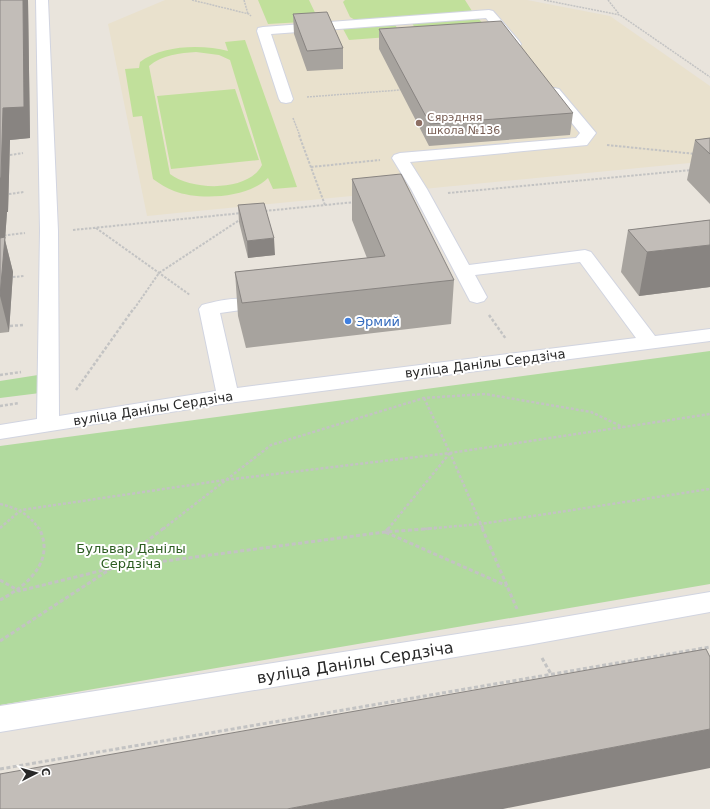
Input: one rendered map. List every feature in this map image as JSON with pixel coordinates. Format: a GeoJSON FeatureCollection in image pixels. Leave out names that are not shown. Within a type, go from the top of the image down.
{"type":"FeatureCollection","features":[{"type":"Feature","properties":{"kind":"street"},"geometry":{"type":"LineString","coordinates":[[42,0],[49,231],[48,425]]}},
{"type":"Feature","properties":{"kind":"street"},"geometry":{"type":"LineString","coordinates":[[286,99],[263,31],[489,14],[524,56]]}},
{"type":"Feature","properties":{"kind":"street"},"geometry":{"type":"LineString","coordinates":[[477,298],[422,195],[400,158],[581,142],[588,133],[543,79]]}},
{"type":"Feature","properties":{"kind":"street"},"geometry":{"type":"LineString","coordinates":[[462,271],[585,256],[650,343]]}},
{"type":"Feature","properties":{"kind":"street"},"geometry":{"type":"LineString","coordinates":[[228,396],[209,309],[248,304]]}},
{"type":"Feature","properties":{"kind":"street","name":"вуліца Данілы Сердзіча"},"geometry":{"type":"LineString","coordinates":[[0,432],[228,396],[710,335]]}},
{"type":"Feature","properties":{"kind":"street","name":"вуліца Данілы Сердзіча"},"geometry":{"type":"LineString","coordinates":[[0,719],[520,635],[710,602]]}},
{"type":"Feature","properties":{"kind":"path"},"geometry":{"type":"LineString","coordinates":[[192,0],[249,14]]}},
{"type":"Feature","properties":{"kind":"path"},"geometry":{"type":"LineString","coordinates":[[244,0],[249,14],[263,31]]}},
{"type":"Feature","properties":{"kind":"path"},"geometry":{"type":"LineString","coordinates":[[544,0],[620,15]]}},
{"type":"Feature","properties":{"kind":"path"},"geometry":{"type":"LineString","coordinates":[[608,0],[620,15],[709,76]]}},
{"type":"Feature","properties":{"kind":"path"},"geometry":{"type":"LineString","coordinates":[[325,205],[286,99],[400,90]]}},
{"type":"Feature","properties":{"kind":"path"},"geometry":{"type":"LineString","coordinates":[[581,142],[702,155]]}},
{"type":"Feature","properties":{"kind":"path"},"geometry":{"type":"LineString","coordinates":[[311,167],[400,158]]}},
{"type":"Feature","properties":{"kind":"path"},"geometry":{"type":"LineString","coordinates":[[422,195],[694,170]]}},
{"type":"Feature","properties":{"kind":"path"},"geometry":{"type":"LineString","coordinates":[[258,212],[355,202]]}},
{"type":"Feature","properties":{"kind":"path"},"geometry":{"type":"LineString","coordinates":[[49,231],[96,228],[243,213]]}},
{"type":"Feature","properties":{"kind":"path"},"geometry":{"type":"LineString","coordinates":[[75,391],[159,273],[244,217]]}},
{"type":"Feature","properties":{"kind":"path"},"geometry":{"type":"LineString","coordinates":[[96,228],[209,309]]}},
{"type":"Feature","properties":{"kind":"path"},"geometry":{"type":"LineString","coordinates":[[13,278],[28,275]]}},
{"type":"Feature","properties":{"kind":"path"},"geometry":{"type":"LineString","coordinates":[[477,298],[507,341]]}},
{"type":"Feature","properties":{"kind":"path"},"geometry":{"type":"LineString","coordinates":[[10,326],[26,324]]}},
{"type":"Feature","properties":{"kind":"path"},"geometry":{"type":"LineString","coordinates":[[412,373],[450,453],[519,615]]}},
{"type":"Feature","properties":{"kind":"path"},"geometry":{"type":"LineString","coordinates":[[0,641],[112,568],[271,445],[424,398],[485,394],[591,412],[624,428]]}},
{"type":"Feature","properties":{"kind":"path"},"geometry":{"type":"LineString","coordinates":[[0,528],[21,510],[225,480],[450,453],[710,414]]}},
{"type":"Feature","properties":{"kind":"path"},"geometry":{"type":"LineString","coordinates":[[385,532],[450,453]]}},
{"type":"Feature","properties":{"kind":"path"},"geometry":{"type":"LineString","coordinates":[[0,600],[19,591],[112,568],[385,532],[480,524],[710,489]]}},
{"type":"Feature","properties":{"kind":"path"},"geometry":{"type":"LineString","coordinates":[[0,504],[21,510],[36,522],[44,537],[44,554],[35,573],[19,591]]}},
{"type":"Feature","properties":{"kind":"path"},"geometry":{"type":"LineString","coordinates":[[385,532],[507,586]]}},
{"type":"Feature","properties":{"kind":"path"},"geometry":{"type":"LineString","coordinates":[[0,580],[19,591]]}},
{"type":"Feature","properties":{"kind":"path"},"geometry":{"type":"LineString","coordinates":[[0,770],[710,647]]}},
{"type":"Feature","properties":{"kind":"shaded area","name":"Сярэдняя школа №136"},"geometry":{"type":"Polygon","coordinates":[[[165,0],[527,0],[610,16],[710,86],[710,161],[147,216],[108,24],[165,0]]]}},
{"type":"Feature","properties":{"kind":"green space"},"geometry":{"type":"Polygon","coordinates":[[[258,0],[309,0],[319,21],[268,24],[258,0]]]}},
{"type":"Feature","properties":{"kind":"green space"},"geometry":{"type":"Polygon","coordinates":[[[345,0],[465,0],[472,11],[469,13],[355,20],[350,17],[343,2],[345,0]]]}},
{"type":"Feature","properties":{"kind":"green space"},"geometry":{"type":"Polygon","coordinates":[[[477,17],[488,29],[420,35],[411,22],[477,17]]]}},
{"type":"Feature","properties":{"kind":"green space"},"geometry":{"type":"Polygon","coordinates":[[[394,23],[402,36],[349,40],[342,27],[394,23]]]}},
{"type":"Feature","properties":{"kind":"green space"},"geometry":{"type":"Polygon","coordinates":[[[245,40],[297,187],[273,189],[268,178],[249,190],[236,194],[210,197],[174,191],[153,179],[142,116],[133,117],[125,69],[139,68],[140,62],[149,56],[171,49],[206,47],[228,51],[225,42],[245,40]],[[196,52],[178,54],[160,59],[149,66],[170,174],[180,180],[192,184],[219,186],[233,184],[245,180],[255,174],[262,165],[230,60],[219,55],[196,52]]]}},
{"type":"Feature","properties":{"kind":"green space"},"geometry":{"type":"Polygon","coordinates":[[[235,89],[259,160],[171,169],[157,96],[235,89]]]}},
{"type":"Feature","properties":{"kind":"green space","name":"Бульвар Данілы Сердзіча"},"geometry":{"type":"Polygon","coordinates":[[[710,351],[710,584],[0,705],[0,446],[710,351]]]}},
{"type":"Feature","properties":{"kind":"green space"},"geometry":{"type":"Polygon","coordinates":[[[38,375],[40,393],[0,398],[0,381],[38,375]]]}},
{"type":"Feature","properties":{"kind":"building"},"geometry":{"type":"Polygon","coordinates":[[[0,0],[23,0],[24,107],[3,108],[1,178],[0,178],[0,0]]]}},
{"type":"Feature","properties":{"kind":"building"},"geometry":{"type":"Polygon","coordinates":[[[327,12],[343,48],[307,51],[293,14],[327,12]]]}},
{"type":"Feature","properties":{"kind":"building"},"geometry":{"type":"Polygon","coordinates":[[[501,21],[573,113],[430,124],[379,29],[501,21]]]}},
{"type":"Feature","properties":{"kind":"building"},"geometry":{"type":"Polygon","coordinates":[[[710,138],[710,154],[695,140],[710,138]]]}},
{"type":"Feature","properties":{"kind":"building"},"geometry":{"type":"Polygon","coordinates":[[[401,174],[454,280],[242,303],[235,272],[385,256],[352,179],[401,174]]]}},
{"type":"Feature","properties":{"kind":"building"},"geometry":{"type":"Polygon","coordinates":[[[264,203],[274,238],[247,241],[238,205],[264,203]]]}},
{"type":"Feature","properties":{"kind":"building"},"geometry":{"type":"Polygon","coordinates":[[[710,220],[710,245],[647,252],[628,230],[710,220]]]}},
{"type":"Feature","properties":{"kind":"building"},"geometry":{"type":"Polygon","coordinates":[[[5,237],[0,296],[0,238],[5,237]]]}},
{"type":"Feature","properties":{"kind":"building"},"geometry":{"type":"Polygon","coordinates":[[[706,649],[710,657],[710,729],[287,809],[0,809],[0,774],[706,649]]]}},
{"type":"Feature","properties":{"kind":"place","name":"Сярэдняя школа №136"},"geometry":{"type":"Point","coordinates":[419,123]}},
{"type":"Feature","properties":{"kind":"place","name":"Эрмий"},"geometry":{"type":"Point","coordinates":[348,321]}}]}
